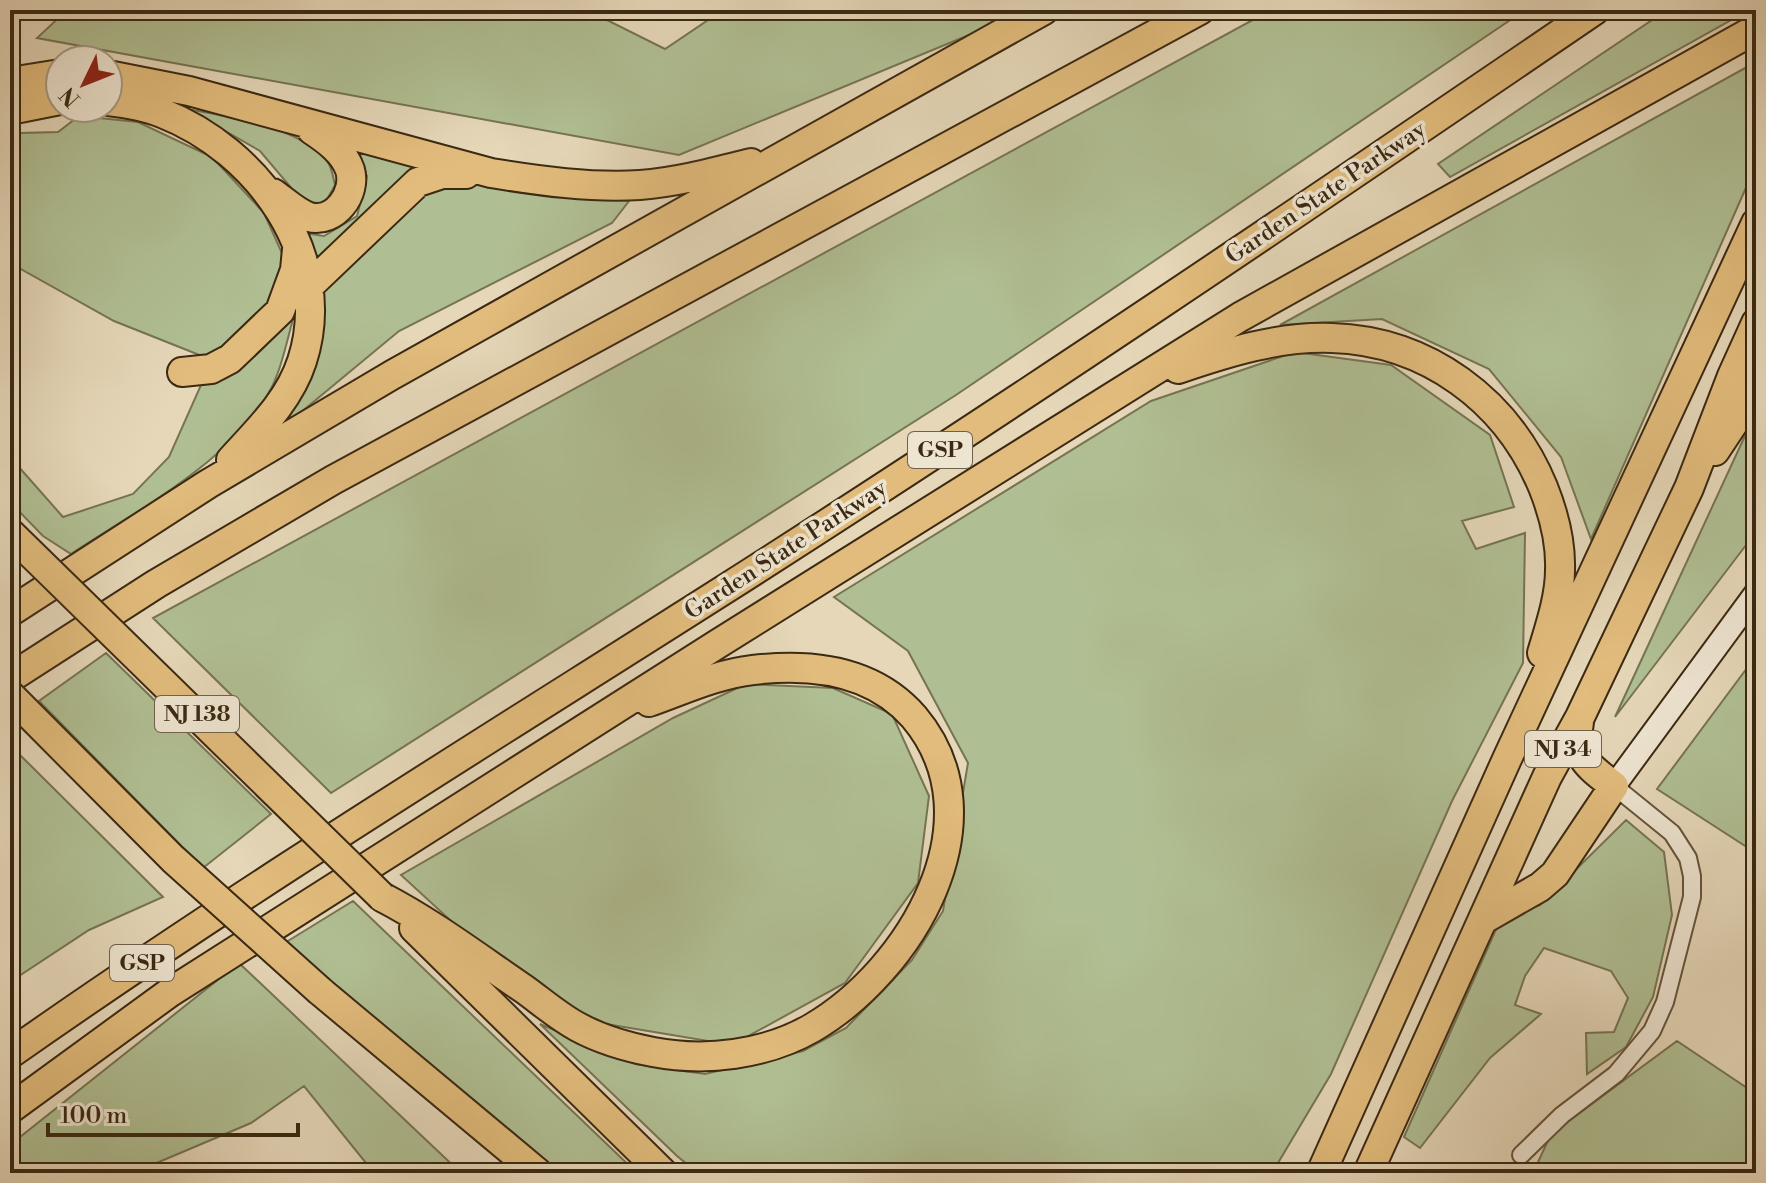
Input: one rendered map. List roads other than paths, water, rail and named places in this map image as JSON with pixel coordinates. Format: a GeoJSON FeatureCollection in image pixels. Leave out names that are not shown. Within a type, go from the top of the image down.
{"type":"FeatureCollection","features":[{"type":"Feature","properties":{"kind":"highway"},"geometry":{"type":"LineString","coordinates":[[10,612],[208,484],[392,375],[1044,10]]}},
{"type":"Feature","properties":{"kind":"highway"},"geometry":{"type":"LineString","coordinates":[[10,678],[156,584],[333,480],[1200,10]]}},
{"type":"Feature","properties":{"kind":"highway","name":"Garden State Parkway"},"geometry":{"type":"LineString","coordinates":[[10,1054],[113,981],[276,875],[1027,394],[1595,10]]}},
{"type":"Feature","properties":{"kind":"highway"},"geometry":{"type":"LineString","coordinates":[[10,1109],[169,993],[1240,317],[1756,29]]}},
{"type":"Feature","properties":{"kind":"highway"},"geometry":{"type":"LineString","coordinates":[[10,82],[44,77]]}},
{"type":"Feature","properties":{"kind":"highway"},"geometry":{"type":"LineString","coordinates":[[124,78],[189,91],[491,173],[560,183],[643,184],[703,175],[783,156]]}},
{"type":"Feature","properties":{"kind":"highway"},"geometry":{"type":"LineString","coordinates":[[10,110],[44,103]]}},
{"type":"Feature","properties":{"kind":"highway"},"geometry":{"type":"LineString","coordinates":[[124,104],[160,112],[188,125],[238,159],[262,186],[297,244],[309,286],[310,317],[306,345],[291,386],[269,419],[208,484]]}},
{"type":"Feature","properties":{"kind":"highway"},"geometry":{"type":"LineString","coordinates":[[262,186],[314,218],[332,214],[346,200],[351,187],[349,167],[328,141],[298,121]]}},
{"type":"Feature","properties":{"kind":"highway"},"geometry":{"type":"LineString","coordinates":[[309,286],[418,182],[442,174],[491,173]]}},
{"type":"Feature","properties":{"kind":"highway","name":"NJ 34"},"geometry":{"type":"LineString","coordinates":[[1321,1173],[1507,759],[1756,223]]}},
{"type":"Feature","properties":{"kind":"highway"},"geometry":{"type":"LineString","coordinates":[[182,372],[211,369],[230,359],[280,311],[295,270],[297,244]]}},
{"type":"Feature","properties":{"kind":"highway","name":"NJ 34"},"geometry":{"type":"LineString","coordinates":[[1368,1173],[1547,777],[1580,717],[1689,488],[1756,323]]}},
{"type":"Feature","properties":{"kind":"highway"},"geometry":{"type":"LineString","coordinates":[[1139,382],[1236,350],[1294,339],[1335,338],[1375,343],[1409,353],[1447,372],[1496,411],[1523,445],[1543,486],[1555,526],[1560,569],[1558,592],[1544,648],[1507,759]]}},
{"type":"Feature","properties":{"kind":"highway"},"geometry":{"type":"LineString","coordinates":[[1689,488],[1756,389]]}},
{"type":"Feature","properties":{"kind":"highway","name":"NJ 138"},"geometry":{"type":"LineString","coordinates":[[10,533],[663,1173]]}},
{"type":"Feature","properties":{"kind":"highway"},"geometry":{"type":"LineString","coordinates":[[382,897],[423,919],[577,1027],[616,1044],[654,1052],[684,1056],[732,1054],[784,1041],[829,1017],[872,980],[899,948],[926,905],[936,881],[947,831],[948,804],[940,763],[921,726],[905,708],[889,694],[852,675],[832,670],[778,668],[725,675],[607,717]]}},
{"type":"Feature","properties":{"kind":"highway"},"geometry":{"type":"LineString","coordinates":[[10,695],[173,859],[320,991],[538,1173]]}},
{"type":"Feature","properties":{"kind":"highway"},"geometry":{"type":"LineString","coordinates":[[1484,919],[1555,874],[1614,786],[1582,759],[1577,736],[1580,717]]}},
{"type":"Feature","properties":{"kind":"highway"},"geometry":{"type":"LineString","coordinates":[[1302,1173],[1337,1136]]}},
{"type":"Feature","properties":{"kind":"street"},"geometry":{"type":"LineString","coordinates":[[1521,1155],[1562,1115],[1616,1074],[1652,1031],[1665,1002],[1692,897],[1692,876],[1680,842],[1614,786],[1756,593]]}}]}
